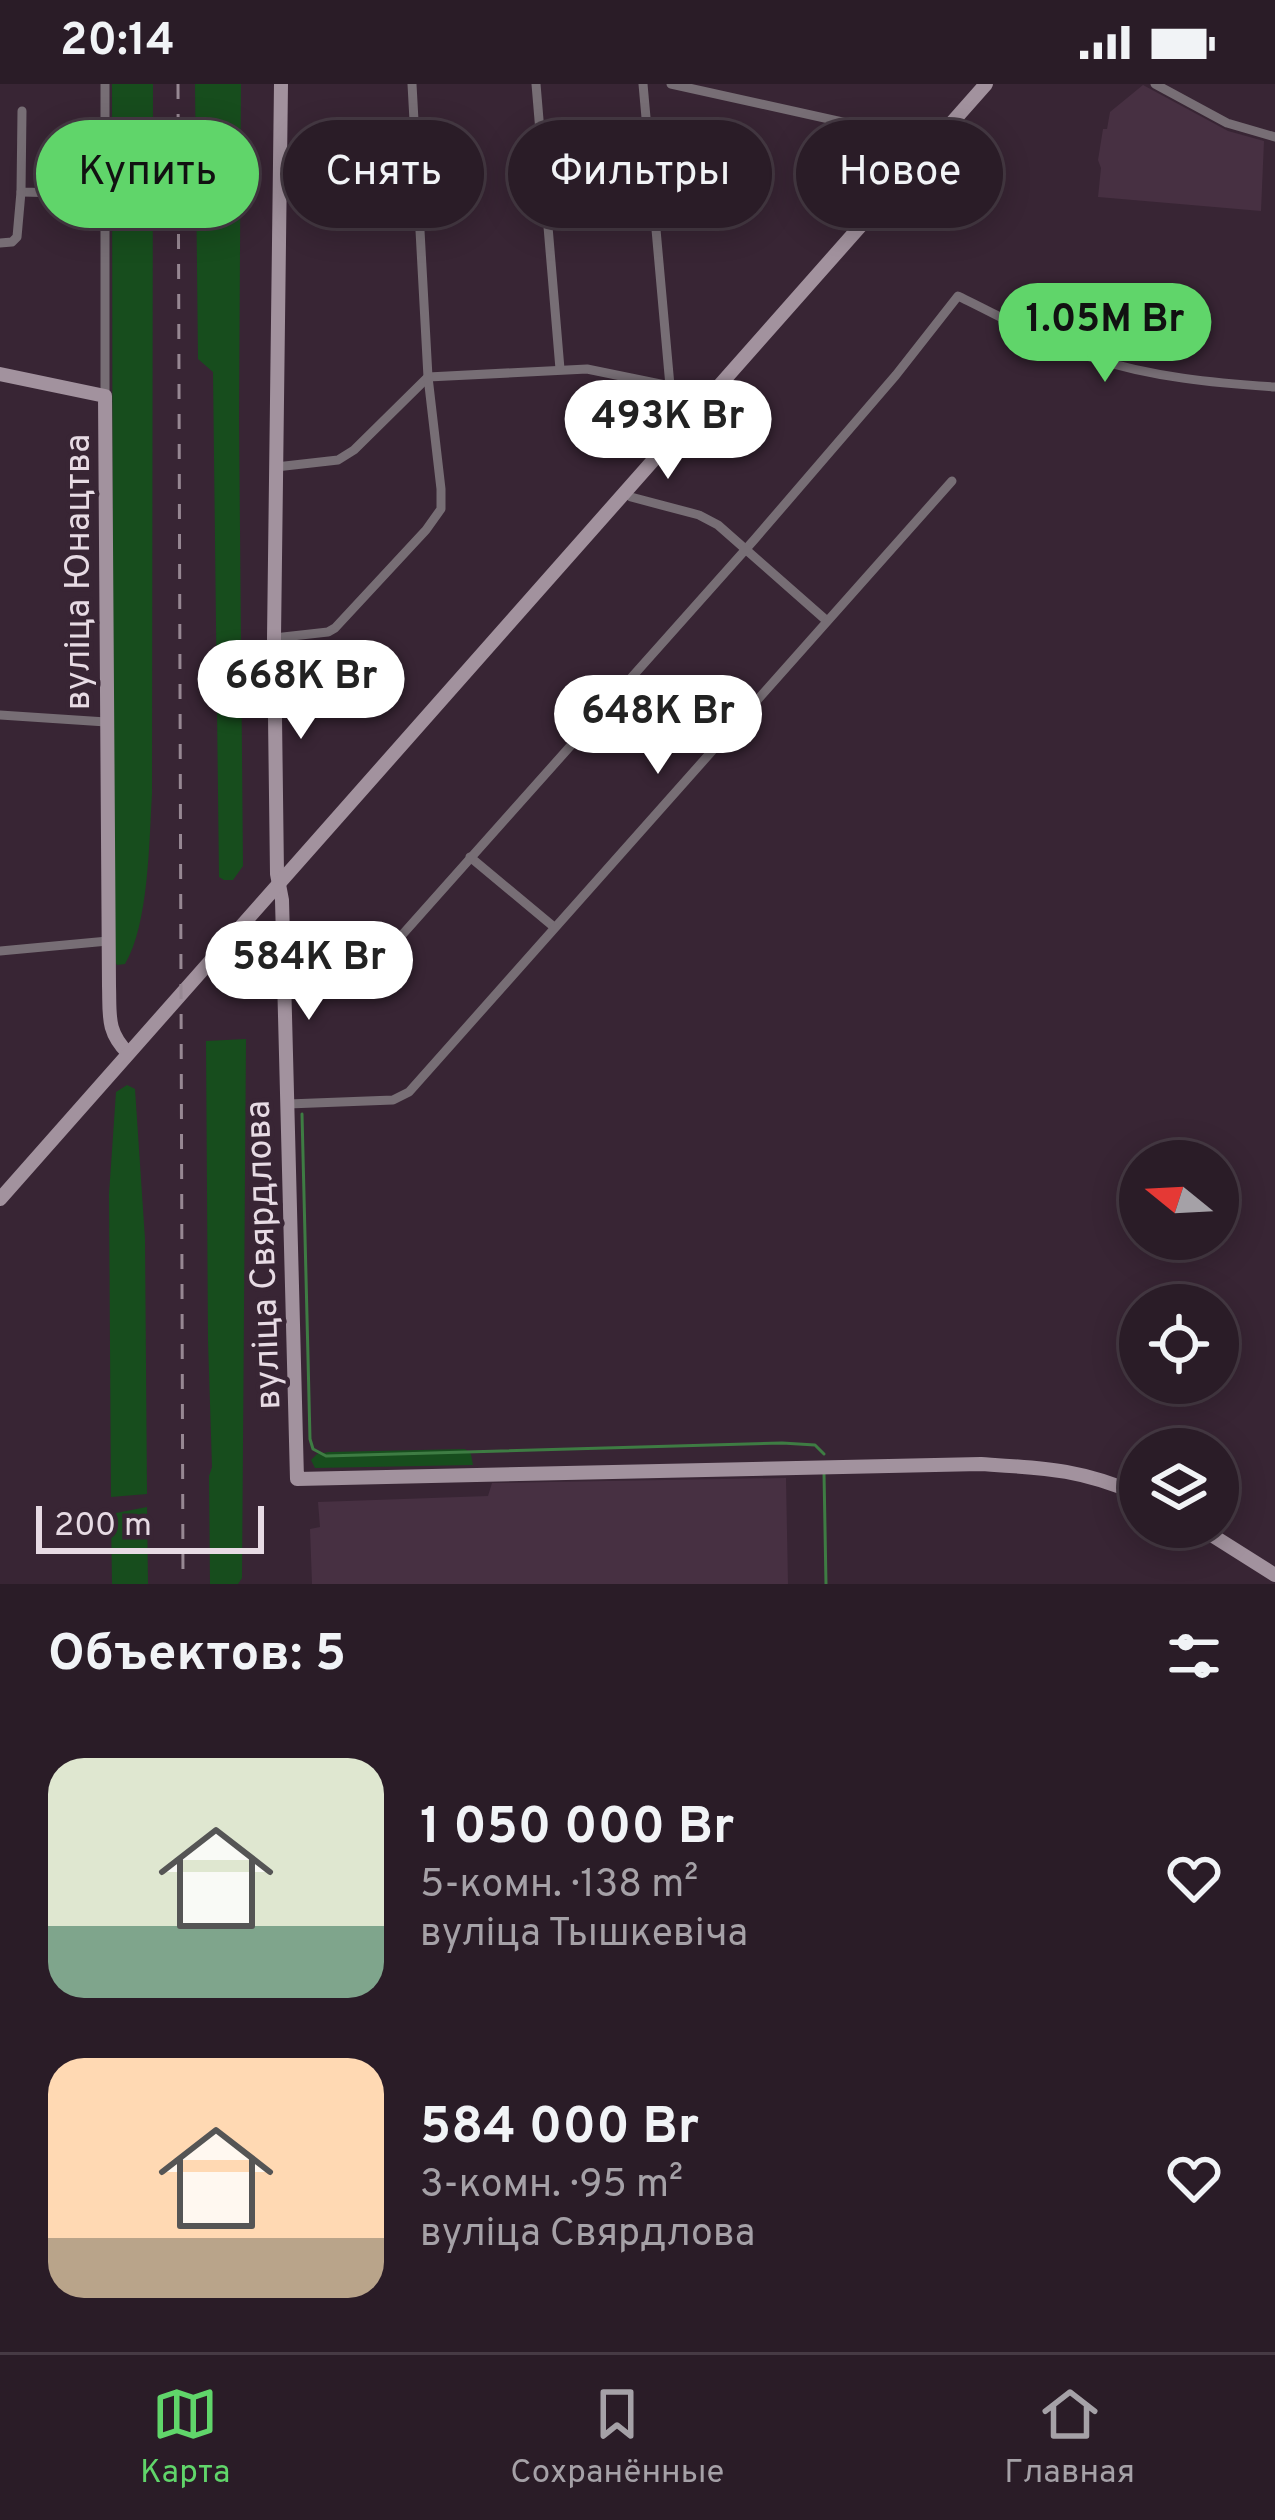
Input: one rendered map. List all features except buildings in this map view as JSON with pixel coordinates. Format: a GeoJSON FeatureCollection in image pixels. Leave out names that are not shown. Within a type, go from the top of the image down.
{"type":"FeatureCollection","features":[{"type":"Feature","properties":{"kind":"street","name":"вуліца Юнацтва"},"geometry":{"type":"LineString","coordinates":[[105,84],[105,120]]}},
{"type":"Feature","properties":{"kind":"street","name":"вуліца Свярдлова"},"geometry":{"type":"LineString","coordinates":[[281,84],[274,638],[298,1479],[981,1464],[1073,1471],[1119,1486]]}},
{"type":"Feature","properties":{"kind":"street"},"geometry":{"type":"LineString","coordinates":[[274,638],[335,628],[441,509],[428,377],[412,84]]}},
{"type":"Feature","properties":{"kind":"street"},"geometry":{"type":"LineString","coordinates":[[536,84],[560,369]]}},
{"type":"Feature","properties":{"kind":"street"},"geometry":{"type":"LineString","coordinates":[[643,84],[670,386]]}},
{"type":"Feature","properties":{"kind":"street"},"geometry":{"type":"LineString","coordinates":[[671,84],[833,120]]}},
{"type":"Feature","properties":{"kind":"street"},"geometry":{"type":"LineString","coordinates":[[955,120],[986,84]]}},
{"type":"Feature","properties":{"kind":"street"},"geometry":{"type":"LineString","coordinates":[[1155,84],[1226,123],[1275,137]]}},
{"type":"Feature","properties":{"kind":"street"},"geometry":{"type":"LineString","coordinates":[[0,243],[17,237],[22,110]]}},
{"type":"Feature","properties":{"kind":"street"},"geometry":{"type":"LineString","coordinates":[[21,192],[36,192]]}},
{"type":"Feature","properties":{"kind":"street","name":"вуліца Юнацтва"},"geometry":{"type":"LineString","coordinates":[[104,228],[110,1027],[128,1053]]}},
{"type":"Feature","properties":{"kind":"street"},"geometry":{"type":"LineString","coordinates":[[0,1199],[860,228]]}},
{"type":"Feature","properties":{"kind":"street"},"geometry":{"type":"LineString","coordinates":[[362,981],[747,548],[958,296],[1099,360],[1169,376],[1275,387]]}},
{"type":"Feature","properties":{"kind":"street"},"geometry":{"type":"LineString","coordinates":[[276,467],[338,460],[428,377],[587,369],[670,386],[698,412]]}},
{"type":"Feature","properties":{"kind":"street"},"geometry":{"type":"LineString","coordinates":[[0,374],[105,396]]}},
{"type":"Feature","properties":{"kind":"street"},"geometry":{"type":"LineString","coordinates":[[287,1104],[393,1100],[410,1092],[952,482]]}},
{"type":"Feature","properties":{"kind":"street"},"geometry":{"type":"LineString","coordinates":[[625,492],[718,525],[827,621]]}},
{"type":"Feature","properties":{"kind":"street"},"geometry":{"type":"LineString","coordinates":[[0,715],[106,722]]}},
{"type":"Feature","properties":{"kind":"street"},"geometry":{"type":"LineString","coordinates":[[278,846],[306,855]]}},
{"type":"Feature","properties":{"kind":"street"},"geometry":{"type":"LineString","coordinates":[[470,857],[554,927]]}},
{"type":"Feature","properties":{"kind":"street"},"geometry":{"type":"LineString","coordinates":[[241,928],[264,931],[281,943]]}},
{"type":"Feature","properties":{"kind":"street"},"geometry":{"type":"LineString","coordinates":[[0,951],[108,941]]}},
{"type":"Feature","properties":{"kind":"street"},"geometry":{"type":"LineString","coordinates":[[1231,1548],[1275,1576]]}},
{"type":"Feature","properties":{"kind":"shaded area"},"geometry":{"type":"Polygon","coordinates":[[[1143,85],[1228,131],[1264,141],[1261,211],[1098,197],[1103,129],[1107,129],[1110,112],[1143,85]]]}},
{"type":"Feature","properties":{"kind":"shaded area"},"geometry":{"type":"Polygon","coordinates":[[[786,1478],[788,1584],[312,1584],[310,1529],[320,1527],[318,1502],[488,1496],[492,1483],[786,1478]]]}},
{"type":"Feature","properties":{"kind":"green space"},"geometry":{"type":"Polygon","coordinates":[[[112,84],[153,84],[153,120],[112,120],[112,84]]]}},
{"type":"Feature","properties":{"kind":"green space"},"geometry":{"type":"Polygon","coordinates":[[[195,84],[241,84],[241,120],[195,120],[195,84]]]}},
{"type":"Feature","properties":{"kind":"green space"},"geometry":{"type":"Polygon","coordinates":[[[112,228],[153,228],[152,794],[139,927],[125,964],[117,965],[113,959],[112,228]]]}},
{"type":"Feature","properties":{"kind":"green space"},"geometry":{"type":"Polygon","coordinates":[[[197,228],[240,228],[243,866],[233,880],[219,877],[213,372],[198,359],[197,228]]]}},
{"type":"Feature","properties":{"kind":"green space"},"geometry":{"type":"Polygon","coordinates":[[[246,1039],[242,1578],[238,1584],[210,1584],[206,1041],[246,1039]]]}},
{"type":"Feature","properties":{"kind":"green space"},"geometry":{"type":"Polygon","coordinates":[[[127,1085],[135,1089],[145,1239],[147,1494],[111,1497],[109,1194],[116,1092],[127,1085]]]}},
{"type":"Feature","properties":{"kind":"green space"},"geometry":{"type":"Polygon","coordinates":[[[465,1449],[473,1465],[315,1468],[311,1460],[329,1452],[465,1449]]]}},
{"type":"Feature","properties":{"kind":"green space"},"geometry":{"type":"Polygon","coordinates":[[[147,1507],[148,1584],[112,1584],[111,1514],[147,1507]]]}},
{"type":"Feature","properties":{"kind":"waterway"},"geometry":{"type":"LineString","coordinates":[[302,1114],[313,1449],[326,1456],[782,1443],[815,1445],[824,1454]]}},
{"type":"Feature","properties":{"kind":"waterway"},"geometry":{"type":"LineString","coordinates":[[824,1473],[826,1584]]}},
{"type":"Feature","properties":{"kind":"railway"},"geometry":{"type":"LineString","coordinates":[[178,84],[183,1584]]}}]}
